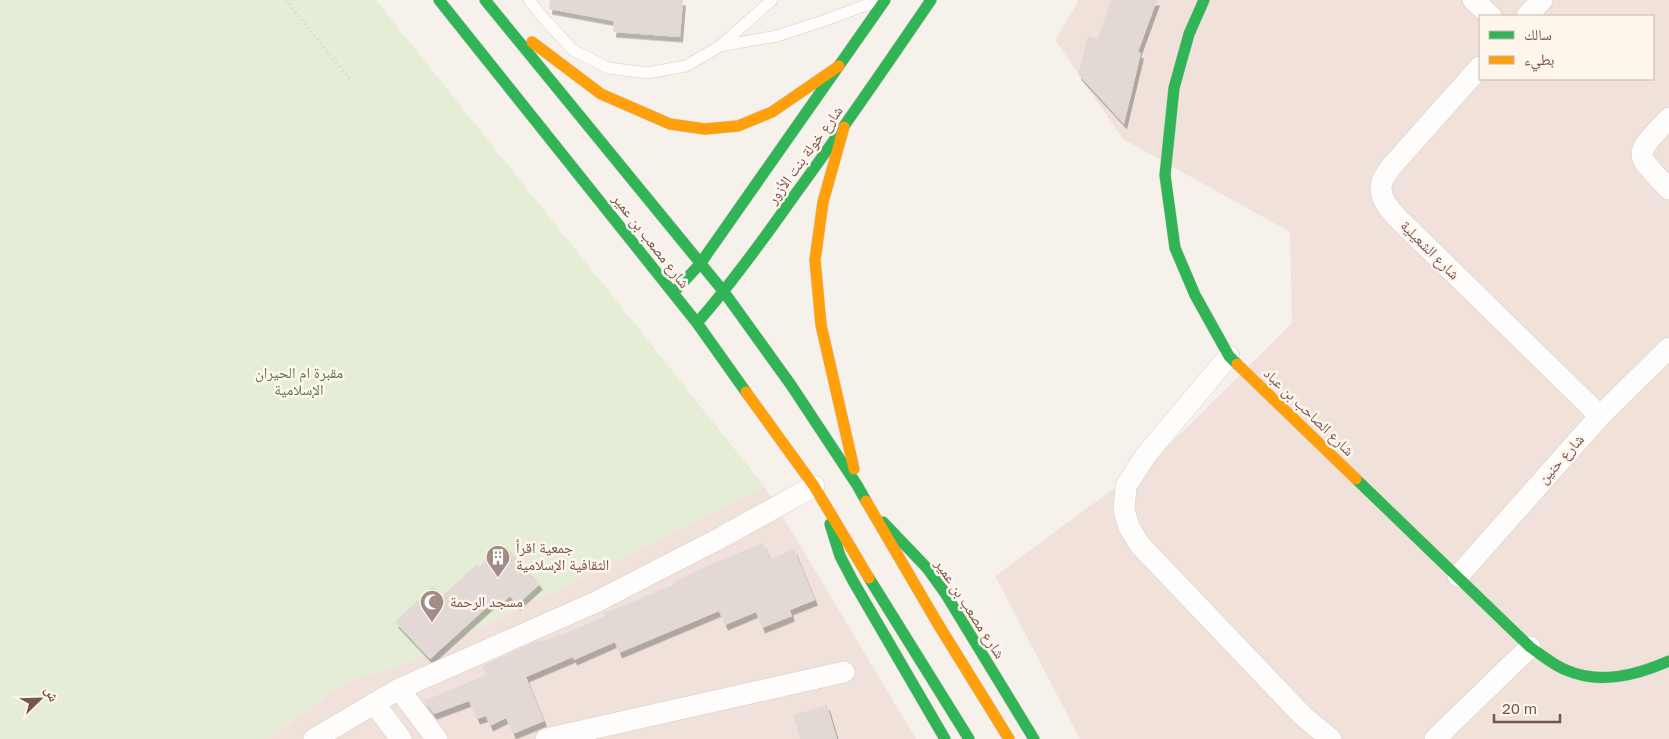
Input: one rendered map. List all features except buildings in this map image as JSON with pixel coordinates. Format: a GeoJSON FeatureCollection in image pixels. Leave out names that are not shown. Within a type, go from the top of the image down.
{"type":"FeatureCollection","features":[{"type":"Feature","properties":{"kind":"main road","name":"شارع مصعب بن عمير"},"geometry":{"type":"LineString","coordinates":[[439,0],[698,323],[814,486],[969,739]]}},
{"type":"Feature","properties":{"kind":"main road","name":"شارع مصعب بن عمير"},"geometry":{"type":"LineString","coordinates":[[485,0],[724,292],[791,385],[857,485],[938,624],[1009,739]]}},
{"type":"Feature","properties":{"kind":"main road","name":"شارع خولة بنت الأزور"},"geometry":{"type":"LineString","coordinates":[[673,293],[700,264],[884,0]]}},
{"type":"Feature","properties":{"kind":"main road","name":"شارع خولة بنت الأزور"},"geometry":{"type":"LineString","coordinates":[[698,323],[724,292],[844,127],[931,0]]}},
{"type":"Feature","properties":{"kind":"main road","name":"شارع الصاحب بن عباد"},"geometry":{"type":"LineString","coordinates":[[1204,0],[1189,34],[1174,88],[1165,175],[1176,248],[1195,295],[1229,356],[1530,647],[1565,670],[1597,678],[1628,675],[1669,661]]}},
{"type":"Feature","properties":{"kind":"main road"},"geometry":{"type":"LineString","coordinates":[[499,18],[601,94],[670,124],[705,129],[738,126],[772,112],[839,66]]}},
{"type":"Feature","properties":{"kind":"main road"},"geometry":{"type":"LineString","coordinates":[[844,127],[822,202],[815,260],[821,325],[857,485]]}},
{"type":"Feature","properties":{"kind":"main road","name":"شارع مصعب بن عمير"},"geometry":{"type":"LineString","coordinates":[[868,506],[927,568],[945,592],[1034,739]]}},
{"type":"Feature","properties":{"kind":"main road","name":"شارع مصعب بن عمير"},"geometry":{"type":"LineString","coordinates":[[827,510],[835,541],[853,581],[945,739]]}},
{"type":"Feature","properties":{"kind":"street"},"geometry":{"type":"LineString","coordinates":[[1473,0],[1490,15]]}},
{"type":"Feature","properties":{"kind":"street"},"geometry":{"type":"LineString","coordinates":[[1528,15],[1542,0]]}},
{"type":"Feature","properties":{"kind":"street","name":"شارع الشعيلية"},"geometry":{"type":"LineString","coordinates":[[1479,69],[1390,168],[1382,181],[1381,191],[1388,207],[1413,234],[1600,416]]}},
{"type":"Feature","properties":{"kind":"street"},"geometry":{"type":"LineString","coordinates":[[1669,118],[1644,145],[1641,155],[1644,162],[1669,189]]}},
{"type":"Feature","properties":{"kind":"street","name":"شارع حنين"},"geometry":{"type":"LineString","coordinates":[[1458,576],[1600,416],[1669,348]]}},
{"type":"Feature","properties":{"kind":"street"},"geometry":{"type":"LineString","coordinates":[[1229,356],[1146,455],[1126,486],[1124,510],[1129,527],[1140,545],[1303,716],[1331,739]]}},
{"type":"Feature","properties":{"kind":"street"},"geometry":{"type":"LineString","coordinates":[[314,739],[399,689],[596,602],[724,536],[814,486]]}},
{"type":"Feature","properties":{"kind":"street"},"geometry":{"type":"LineString","coordinates":[[1435,739],[1530,647]]}},
{"type":"Feature","properties":{"kind":"street"},"geometry":{"type":"LineString","coordinates":[[546,739],[844,672]]}},
{"type":"Feature","properties":{"kind":"street"},"geometry":{"type":"LineString","coordinates":[[399,689],[437,739]]}},
{"type":"Feature","properties":{"kind":"street"},"geometry":{"type":"LineString","coordinates":[[374,703],[401,739]]}},
{"type":"Feature","properties":{"kind":"lane"},"geometry":{"type":"LineString","coordinates":[[529,0],[573,50],[608,68],[648,73],[686,66],[720,46],[772,0]]}},
{"type":"Feature","properties":{"kind":"lane"},"geometry":{"type":"LineString","coordinates":[[720,46],[776,36],[879,0]]}},
{"type":"Feature","properties":{"kind":"path"},"geometry":{"type":"LineString","coordinates":[[286,0],[351,81]]}},
{"type":"Feature","properties":{"kind":"shaded area"},"geometry":{"type":"Polygon","coordinates":[[[1079,0],[1669,0],[1669,739],[1080,739],[995,576],[1157,457],[1292,323],[1290,232],[1123,139],[1055,40],[1079,0]]]}},
{"type":"Feature","properties":{"kind":"shaded area"},"geometry":{"type":"Polygon","coordinates":[[[765,487],[916,739],[269,739],[345,682],[407,663],[765,487]]]}},
{"type":"Feature","properties":{"kind":"green space","name":"مقبرة ام الحيران الإسلامية"},"geometry":{"type":"Polygon","coordinates":[[[0,0],[376,0],[765,487],[407,663],[345,682],[269,739],[0,739],[0,0]]]}},
{"type":"Feature","properties":{"kind":"traffic: fast"},"geometry":{"type":"LineString","coordinates":[[439,0],[697,323],[746,392]]}},
{"type":"Feature","properties":{"kind":"traffic: fast"},"geometry":{"type":"LineString","coordinates":[[485,0],[724,292],[791,385],[866,501]]}},
{"type":"Feature","properties":{"kind":"traffic: fast"},"geometry":{"type":"LineString","coordinates":[[673,293],[700,264],[885,0]]}},
{"type":"Feature","properties":{"kind":"traffic: fast"},"geometry":{"type":"LineString","coordinates":[[697,323],[771,229],[931,0]]}},
{"type":"Feature","properties":{"kind":"traffic: fast"},"geometry":{"type":"LineString","coordinates":[[1204,0],[1189,34],[1174,88],[1165,175],[1175,248],[1195,295],[1229,356],[1237,364]]}},
{"type":"Feature","properties":{"kind":"traffic: fast"},"geometry":{"type":"LineString","coordinates":[[1356,479],[1530,647],[1557,665],[1579,674],[1605,677],[1631,674],[1669,661]]}},
{"type":"Feature","properties":{"kind":"traffic: fast"},"geometry":{"type":"LineString","coordinates":[[883,522],[927,568],[945,593],[1034,739]]}},
{"type":"Feature","properties":{"kind":"traffic: fast"},"geometry":{"type":"LineString","coordinates":[[830,524],[840,556],[853,581],[945,739]]}},
{"type":"Feature","properties":{"kind":"traffic: fast"},"geometry":{"type":"LineString","coordinates":[[869,578],[969,739]]}},
{"type":"Feature","properties":{"kind":"traffic: slow"},"geometry":{"type":"LineString","coordinates":[[532,42],[601,94],[670,124],[705,129],[738,126],[772,112],[839,66]]}},
{"type":"Feature","properties":{"kind":"traffic: slow"},"geometry":{"type":"LineString","coordinates":[[844,127],[823,202],[815,260],[821,325],[854,469]]}},
{"type":"Feature","properties":{"kind":"traffic: slow"},"geometry":{"type":"LineString","coordinates":[[1237,364],[1356,479]]}},
{"type":"Feature","properties":{"kind":"traffic: slow"},"geometry":{"type":"LineString","coordinates":[[746,392],[814,486],[869,578]]}},
{"type":"Feature","properties":{"kind":"traffic: slow"},"geometry":{"type":"LineString","coordinates":[[866,501],[938,624],[1009,739]]}},
{"type":"Feature","properties":{"kind":"place","name":"جمعية اقرأ الثقافية الإسلامية"},"geometry":{"type":"Point","coordinates":[498,578]}},
{"type":"Feature","properties":{"kind":"place","name":"مسجد الرحمة"},"geometry":{"type":"Point","coordinates":[432,623]}}]}
